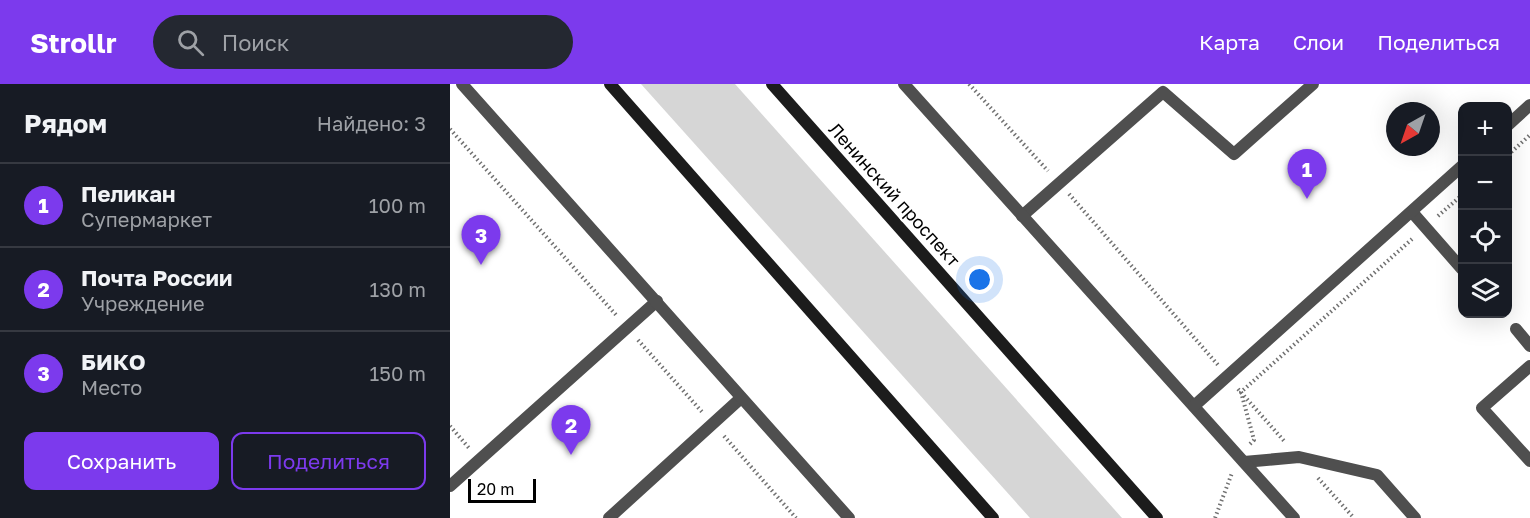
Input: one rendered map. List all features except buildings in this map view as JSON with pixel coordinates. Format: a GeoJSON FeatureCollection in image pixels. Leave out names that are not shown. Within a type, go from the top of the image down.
{"type":"FeatureCollection","features":[{"type":"Feature","properties":{"kind":"main road"},"geometry":{"type":"LineString","coordinates":[[610,84],[993,518]]}},
{"type":"Feature","properties":{"kind":"main road","name":"Ленинский проспект"},"geometry":{"type":"LineString","coordinates":[[772,84],[1157,518]]}},
{"type":"Feature","properties":{"kind":"street"},"geometry":{"type":"LineString","coordinates":[[462,84],[849,518]]}},
{"type":"Feature","properties":{"kind":"street"},"geometry":{"type":"LineString","coordinates":[[904,84],[1294,518]]}},
{"type":"Feature","properties":{"kind":"street"},"geometry":{"type":"LineString","coordinates":[[1022,216],[1167,88],[1234,154],[1313,84]]}},
{"type":"Feature","properties":{"kind":"street"},"geometry":{"type":"LineString","coordinates":[[1512,121],[1530,105]]}},
{"type":"Feature","properties":{"kind":"street"},"geometry":{"type":"LineString","coordinates":[[1194,406],[1458,170]]}},
{"type":"Feature","properties":{"kind":"street"},"geometry":{"type":"LineString","coordinates":[[1412,212],[1458,264]]}},
{"type":"Feature","properties":{"kind":"street"},"geometry":{"type":"LineString","coordinates":[[450,486],[657,301]]}},
{"type":"Feature","properties":{"kind":"street"},"geometry":{"type":"LineString","coordinates":[[1516,329],[1530,346]]}},
{"type":"Feature","properties":{"kind":"street"},"geometry":{"type":"LineString","coordinates":[[1530,366],[1482,408],[1530,461]]}},
{"type":"Feature","properties":{"kind":"street"},"geometry":{"type":"LineString","coordinates":[[609,518],[741,398]]}},
{"type":"Feature","properties":{"kind":"street"},"geometry":{"type":"LineString","coordinates":[[1244,462],[1299,457],[1377,475],[1415,518]]}},
{"type":"Feature","properties":{"kind":"path"},"geometry":{"type":"LineString","coordinates":[[969,84],[1354,518]]}},
{"type":"Feature","properties":{"kind":"path"},"geometry":{"type":"LineString","coordinates":[[1512,151],[1530,135]]}},
{"type":"Feature","properties":{"kind":"path"},"geometry":{"type":"LineString","coordinates":[[1241,392],[1458,199]]}},
{"type":"Feature","properties":{"kind":"path"},"geometry":{"type":"LineString","coordinates":[[451,430],[479,459]]}},
{"type":"Feature","properties":{"kind":"shaded area"},"geometry":{"type":"Polygon","coordinates":[[[641,84],[735,84],[1122,518],[1030,518],[641,84]]]}},
{"type":"Feature","properties":{"kind":"place","name":"Пеликан"},"geometry":{"type":"Point","coordinates":[1307,199]}},
{"type":"Feature","properties":{"kind":"place","name":"БИКО"},"geometry":{"type":"Point","coordinates":[481,265]}},
{"type":"Feature","properties":{"kind":"place","name":"Почта России"},"geometry":{"type":"Point","coordinates":[571,455]}}]}
